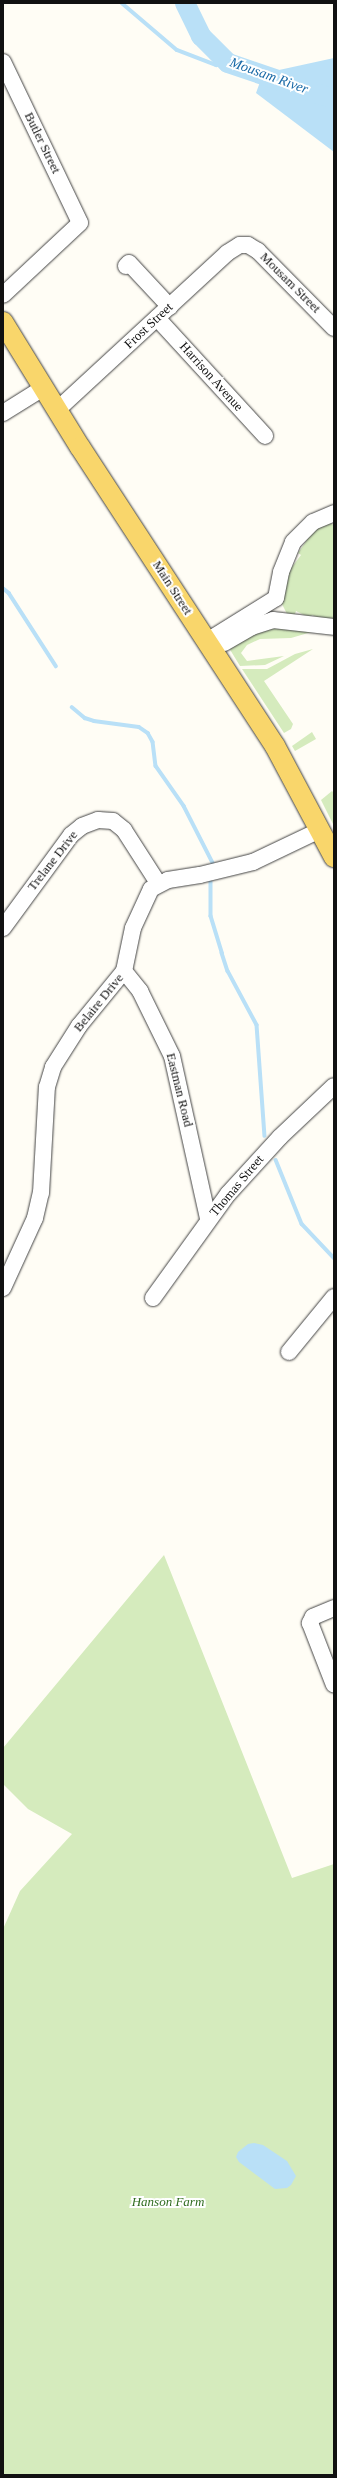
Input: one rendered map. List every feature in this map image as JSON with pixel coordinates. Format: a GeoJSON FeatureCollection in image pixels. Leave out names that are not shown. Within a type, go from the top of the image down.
{"type":"FeatureCollection","features":[{"type":"Feature","properties":{"kind":"main road","name":"Main Street"},"geometry":{"type":"LineString","coordinates":[[3,322],[57,410],[275,746],[334,857]]}},
{"type":"Feature","properties":{"kind":"street","name":"Butler Street"},"geometry":{"type":"LineString","coordinates":[[3,62],[80,223],[3,295]]}},
{"type":"Feature","properties":{"kind":"street","name":"Frost Street"},"geometry":{"type":"LineString","coordinates":[[57,410],[227,253],[242,244]]}},
{"type":"Feature","properties":{"kind":"street","name":"Mousam Street"},"geometry":{"type":"LineString","coordinates":[[242,244],[258,252],[334,328]]}},
{"type":"Feature","properties":{"kind":"street"},"geometry":{"type":"LineString","coordinates":[[126,266],[129,263],[170,306]]}},
{"type":"Feature","properties":{"kind":"street","name":"Harrison Avenue"},"geometry":{"type":"LineString","coordinates":[[157,318],[265,436]]}},
{"type":"Feature","properties":{"kind":"street"},"geometry":{"type":"LineString","coordinates":[[3,413],[43,388]]}},
{"type":"Feature","properties":{"kind":"street"},"geometry":{"type":"LineString","coordinates":[[287,620],[276,598],[281,572],[293,542],[313,522],[334,513]]}},
{"type":"Feature","properties":{"kind":"street"},"geometry":{"type":"LineString","coordinates":[[210,646],[276,598]]}},
{"type":"Feature","properties":{"kind":"street"},"geometry":{"type":"LineString","coordinates":[[210,646],[252,627],[273,620],[287,620],[317,627],[334,627]]}},
{"type":"Feature","properties":{"kind":"street","name":"Trelane Drive"},"geometry":{"type":"LineString","coordinates":[[3,928],[72,835],[82,826],[98,820],[113,821],[124,830],[158,883]]}},
{"type":"Feature","properties":{"kind":"street"},"geometry":{"type":"LineString","coordinates":[[158,883],[253,862],[320,830]]}},
{"type":"Feature","properties":{"kind":"street","name":"Belaire Drive"},"geometry":{"type":"LineString","coordinates":[[3,1288],[35,1218],[41,1193],[48,1087],[54,1067],[79,1026],[124,971],[133,928],[144,899],[158,883]]}},
{"type":"Feature","properties":{"kind":"street","name":"Eastman Road"},"geometry":{"type":"LineString","coordinates":[[124,971],[140,992],[172,1056],[208,1220]]}},
{"type":"Feature","properties":{"kind":"street","name":"Thomas Street"},"geometry":{"type":"LineString","coordinates":[[153,1298],[208,1220],[260,1158],[334,1086]]}},
{"type":"Feature","properties":{"kind":"street"},"geometry":{"type":"LineString","coordinates":[[289,1352],[334,1297]]}},
{"type":"Feature","properties":{"kind":"street"},"geometry":{"type":"LineString","coordinates":[[334,1608],[316,1615],[310,1621],[334,1685]]}},
{"type":"Feature","properties":{"kind":"green space"},"geometry":{"type":"Polygon","coordinates":[[[332,516],[331,524],[334,525],[334,625],[312,615],[310,618],[296,611],[294,617],[288,616],[280,600],[289,566],[292,567],[301,555],[298,553],[307,540],[303,535],[332,516]]]}},
{"type":"Feature","properties":{"kind":"green space"},"geometry":{"type":"Polygon","coordinates":[[[263,626],[315,631],[291,638],[260,639],[247,645],[241,653],[247,661],[284,656],[265,665],[240,666],[229,648],[263,626]]]}},
{"type":"Feature","properties":{"kind":"green space"},"geometry":{"type":"Polygon","coordinates":[[[313,649],[264,681],[293,724],[291,729],[284,733],[242,669],[267,669],[295,654],[313,649]]]}},
{"type":"Feature","properties":{"kind":"green space"},"geometry":{"type":"Polygon","coordinates":[[[312,732],[316,739],[295,751],[292,746],[312,732]]]}},
{"type":"Feature","properties":{"kind":"green space"},"geometry":{"type":"Polygon","coordinates":[[[332,791],[334,793],[334,826],[321,800],[332,791]]]}},
{"type":"Feature","properties":{"kind":"green space","name":"Hanson Farm"},"geometry":{"type":"Polygon","coordinates":[[[164,1555],[292,1878],[334,1864],[334,2475],[3,2475],[3,1929],[20,1891],[72,1834],[28,1809],[3,1784],[3,1748],[164,1555]]]}},
{"type":"Feature","properties":{"kind":"water"},"geometry":{"type":"Polygon","coordinates":[[[334,58],[334,152],[256,93],[260,82],[279,70],[334,58]]]}},
{"type":"Feature","properties":{"kind":"water"},"geometry":{"type":"Polygon","coordinates":[[[254,2143],[263,2145],[287,2161],[296,2176],[291,2185],[287,2188],[275,2189],[239,2162],[236,2157],[238,2152],[248,2144],[254,2143]]]}},
{"type":"Feature","properties":{"kind":"waterway"},"geometry":{"type":"LineString","coordinates":[[122,3],[177,50],[216,65],[228,63]]}},
{"type":"Feature","properties":{"kind":"waterway","name":"Mousam River"},"geometry":{"type":"LineString","coordinates":[[185,3],[201,36],[228,63],[334,99]]}},
{"type":"Feature","properties":{"kind":"waterway"},"geometry":{"type":"LineString","coordinates":[[3,588],[9,593],[56,666]]}},
{"type":"Feature","properties":{"kind":"waterway"},"geometry":{"type":"LineString","coordinates":[[72,707],[85,718],[94,721],[139,727],[148,733],[153,742],[156,766],[184,806],[213,863]]}},
{"type":"Feature","properties":{"kind":"waterway"},"geometry":{"type":"LineString","coordinates":[[211,882],[211,916],[222,953],[228,971],[257,1025],[265,1136]]}},
{"type":"Feature","properties":{"kind":"waterway"},"geometry":{"type":"LineString","coordinates":[[276,1160],[302,1224],[334,1258]]}}]}
